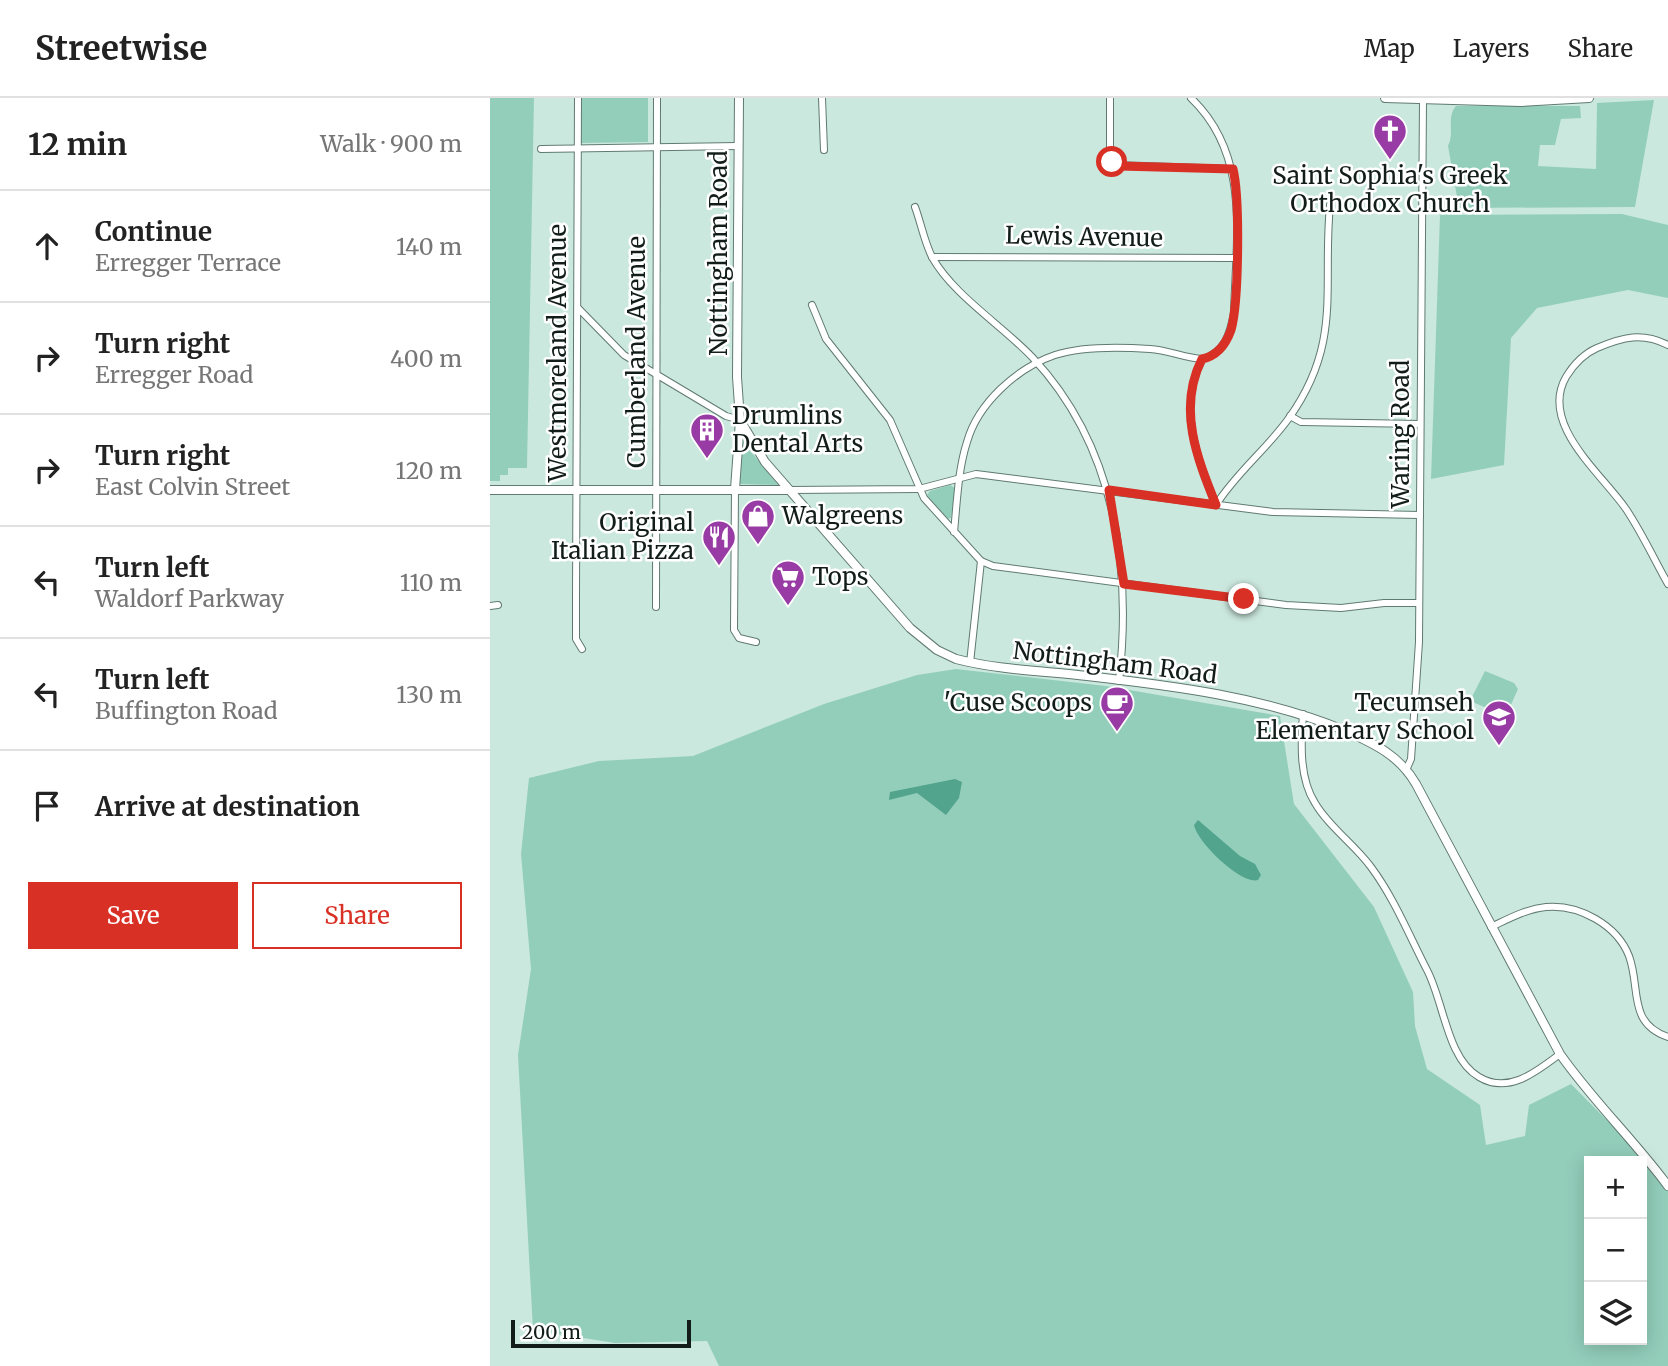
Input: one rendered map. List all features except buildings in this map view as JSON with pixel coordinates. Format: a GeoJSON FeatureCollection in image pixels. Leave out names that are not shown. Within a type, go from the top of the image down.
{"type":"FeatureCollection","features":[{"type":"Feature","properties":{"kind":"street","name":"Westmoreland Avenue"},"geometry":{"type":"LineString","coordinates":[[579,98],[576,639],[582,649]]}},
{"type":"Feature","properties":{"kind":"street","name":"Cumberland Avenue"},"geometry":{"type":"LineString","coordinates":[[656,607],[657,98]]}},
{"type":"Feature","properties":{"kind":"street","name":"Nottingham Road"},"geometry":{"type":"LineString","coordinates":[[739,98],[737,377],[740,420],[765,462],[919,638],[937,650],[970,663],[1256,701],[1303,714],[1366,740],[1407,768],[1560,1054],[1580,1083],[1638,1146],[1668,1186]]}},
{"type":"Feature","properties":{"kind":"street"},"geometry":{"type":"LineString","coordinates":[[822,98],[824,150]]}},
{"type":"Feature","properties":{"kind":"street"},"geometry":{"type":"LineString","coordinates":[[1110,98],[1110,156],[1115,165],[1233,169]]}},
{"type":"Feature","properties":{"kind":"street"},"geometry":{"type":"LineString","coordinates":[[954,532],[967,440],[975,421],[1006,385],[1037,363],[1055,355],[1099,349],[1150,349],[1202,359],[1214,355],[1225,343],[1234,313],[1237,202],[1233,169],[1219,131],[1191,98]]}},
{"type":"Feature","properties":{"kind":"street"},"geometry":{"type":"LineString","coordinates":[[1385,98],[1521,102],[1589,98]]}},
{"type":"Feature","properties":{"kind":"street","name":"Waring Road"},"geometry":{"type":"LineString","coordinates":[[1407,768],[1411,759],[1419,603],[1423,100]]}},
{"type":"Feature","properties":{"kind":"street"},"geometry":{"type":"LineString","coordinates":[[541,149],[738,146]]}},
{"type":"Feature","properties":{"kind":"street"},"geometry":{"type":"LineString","coordinates":[[1216,505],[1290,416],[1314,373],[1324,338],[1330,276],[1330,205]]}},
{"type":"Feature","properties":{"kind":"street"},"geometry":{"type":"LineString","coordinates":[[915,207],[932,257],[956,286],[1037,363],[1080,428],[1109,490],[1124,584],[1119,681]]}},
{"type":"Feature","properties":{"kind":"street","name":"Lewis Avenue"},"geometry":{"type":"LineString","coordinates":[[932,257],[1236,258]]}},
{"type":"Feature","properties":{"kind":"street"},"geometry":{"type":"LineString","coordinates":[[812,305],[827,339],[890,420],[919,489],[981,561],[993,566],[1316,608],[1419,603]]}},
{"type":"Feature","properties":{"kind":"street"},"geometry":{"type":"LineString","coordinates":[[578,308],[612,346],[726,416],[740,420],[735,489],[734,630],[739,638],[756,642]]}},
{"type":"Feature","properties":{"kind":"street"},"geometry":{"type":"LineString","coordinates":[[1668,345],[1648,337],[1633,336],[1582,356],[1564,380],[1559,407],[1564,427],[1571,439],[1626,510],[1668,584]]}},
{"type":"Feature","properties":{"kind":"street"},"geometry":{"type":"LineString","coordinates":[[1202,359],[1193,380],[1191,430],[1197,457],[1216,505]]}},
{"type":"Feature","properties":{"kind":"street"},"geometry":{"type":"LineString","coordinates":[[1290,416],[1301,422],[1420,424]]}},
{"type":"Feature","properties":{"kind":"street"},"geometry":{"type":"LineString","coordinates":[[490,490],[919,489],[976,474],[1295,513],[1420,515]]}},
{"type":"Feature","properties":{"kind":"street"},"geometry":{"type":"LineString","coordinates":[[970,663],[981,561]]}},
{"type":"Feature","properties":{"kind":"street"},"geometry":{"type":"LineString","coordinates":[[1303,714],[1303,750],[1309,791],[1317,806],[1370,866],[1389,897],[1433,981],[1458,1057],[1477,1077],[1500,1083],[1523,1079],[1560,1054]]}},
{"type":"Feature","properties":{"kind":"street"},"geometry":{"type":"LineString","coordinates":[[1491,927],[1531,910],[1546,907],[1577,911],[1594,918],[1614,934],[1628,954],[1636,1004],[1642,1019],[1668,1037]]}},
{"type":"Feature","properties":{"kind":"shaded area"},"geometry":{"type":"Polygon","coordinates":[[[490,98],[534,98],[527,468],[508,468],[508,475],[500,475],[500,481],[490,481],[490,98]]]}},
{"type":"Feature","properties":{"kind":"shaded area"},"geometry":{"type":"Polygon","coordinates":[[[582,98],[648,98],[648,142],[581,143],[582,98]]]}},
{"type":"Feature","properties":{"kind":"shaded area"},"geometry":{"type":"Polygon","coordinates":[[[1654,100],[1635,207],[1459,208],[1448,146],[1453,110],[1456,106],[1580,106],[1581,118],[1561,119],[1555,145],[1540,145],[1538,166],[1596,169],[1597,103],[1654,100]]]}},
{"type":"Feature","properties":{"kind":"shaded area"},"geometry":{"type":"Polygon","coordinates":[[[1622,214],[1668,225],[1668,298],[1628,290],[1537,308],[1511,338],[1504,465],[1431,479],[1440,215],[1622,214]]]}},
{"type":"Feature","properties":{"kind":"shaded area"},"geometry":{"type":"Polygon","coordinates":[[[742,433],[753,454],[778,485],[740,484],[742,433]]]}},
{"type":"Feature","properties":{"kind":"shaded area"},"geometry":{"type":"Polygon","coordinates":[[[950,485],[955,488],[951,518],[947,519],[927,495],[930,491],[950,485]]]}},
{"type":"Feature","properties":{"kind":"shaded area"},"geometry":{"type":"Polygon","coordinates":[[[956,669],[1106,686],[1280,716],[1294,804],[1374,907],[1413,992],[1415,1026],[1427,1069],[1480,1105],[1486,1145],[1525,1136],[1529,1105],[1571,1084],[1642,1156],[1584,1156],[1584,1345],[1647,1345],[1647,1161],[1668,1182],[1668,1366],[719,1366],[707,1341],[615,1343],[533,1330],[518,1055],[531,969],[521,854],[529,778],[599,761],[693,756],[824,704],[917,675],[956,669]]]}},
{"type":"Feature","properties":{"kind":"shaded area"},"geometry":{"type":"Polygon","coordinates":[[[1485,671],[1514,683],[1518,689],[1506,716],[1470,701],[1485,671]]]}},
{"type":"Feature","properties":{"kind":"shaded area"},"geometry":{"type":"Polygon","coordinates":[[[955,779],[962,782],[959,798],[946,815],[917,793],[889,800],[890,792],[955,779]]]}},
{"type":"Feature","properties":{"kind":"shaded area"},"geometry":{"type":"Polygon","coordinates":[[[1198,820],[1240,856],[1255,864],[1261,875],[1258,880],[1241,876],[1211,851],[1194,825],[1198,820]]]}},
{"type":"Feature","properties":{"kind":"place","name":"Saint Sophia's Greek Orthodox Church"},"geometry":{"type":"Point","coordinates":[1390,161]}},
{"type":"Feature","properties":{"kind":"place","name":"Drumlins Dental Arts"},"geometry":{"type":"Point","coordinates":[707,460]}},
{"type":"Feature","properties":{"kind":"place","name":"Walgreens"},"geometry":{"type":"Point","coordinates":[758,546]}},
{"type":"Feature","properties":{"kind":"place","name":"Original Italian Pizza"},"geometry":{"type":"Point","coordinates":[719,567]}},
{"type":"Feature","properties":{"kind":"place","name":"Tops"},"geometry":{"type":"Point","coordinates":[788,607]}},
{"type":"Feature","properties":{"kind":"place","name":"'Cuse Scoops"},"geometry":{"type":"Point","coordinates":[1117,733]}},
{"type":"Feature","properties":{"kind":"place","name":"Tecumseh Elementary School"},"geometry":{"type":"Point","coordinates":[1499,747]}},
{"type":"Feature","properties":{"kind":"route"},"geometry":{"type":"LineString","coordinates":[[1112,162],[1119,166],[1233,169],[1237,202],[1234,313],[1231,330],[1225,343],[1214,355],[1202,359],[1193,380],[1191,400],[1192,438],[1216,505],[1109,490],[1124,584],[1244,599]]}}]}
